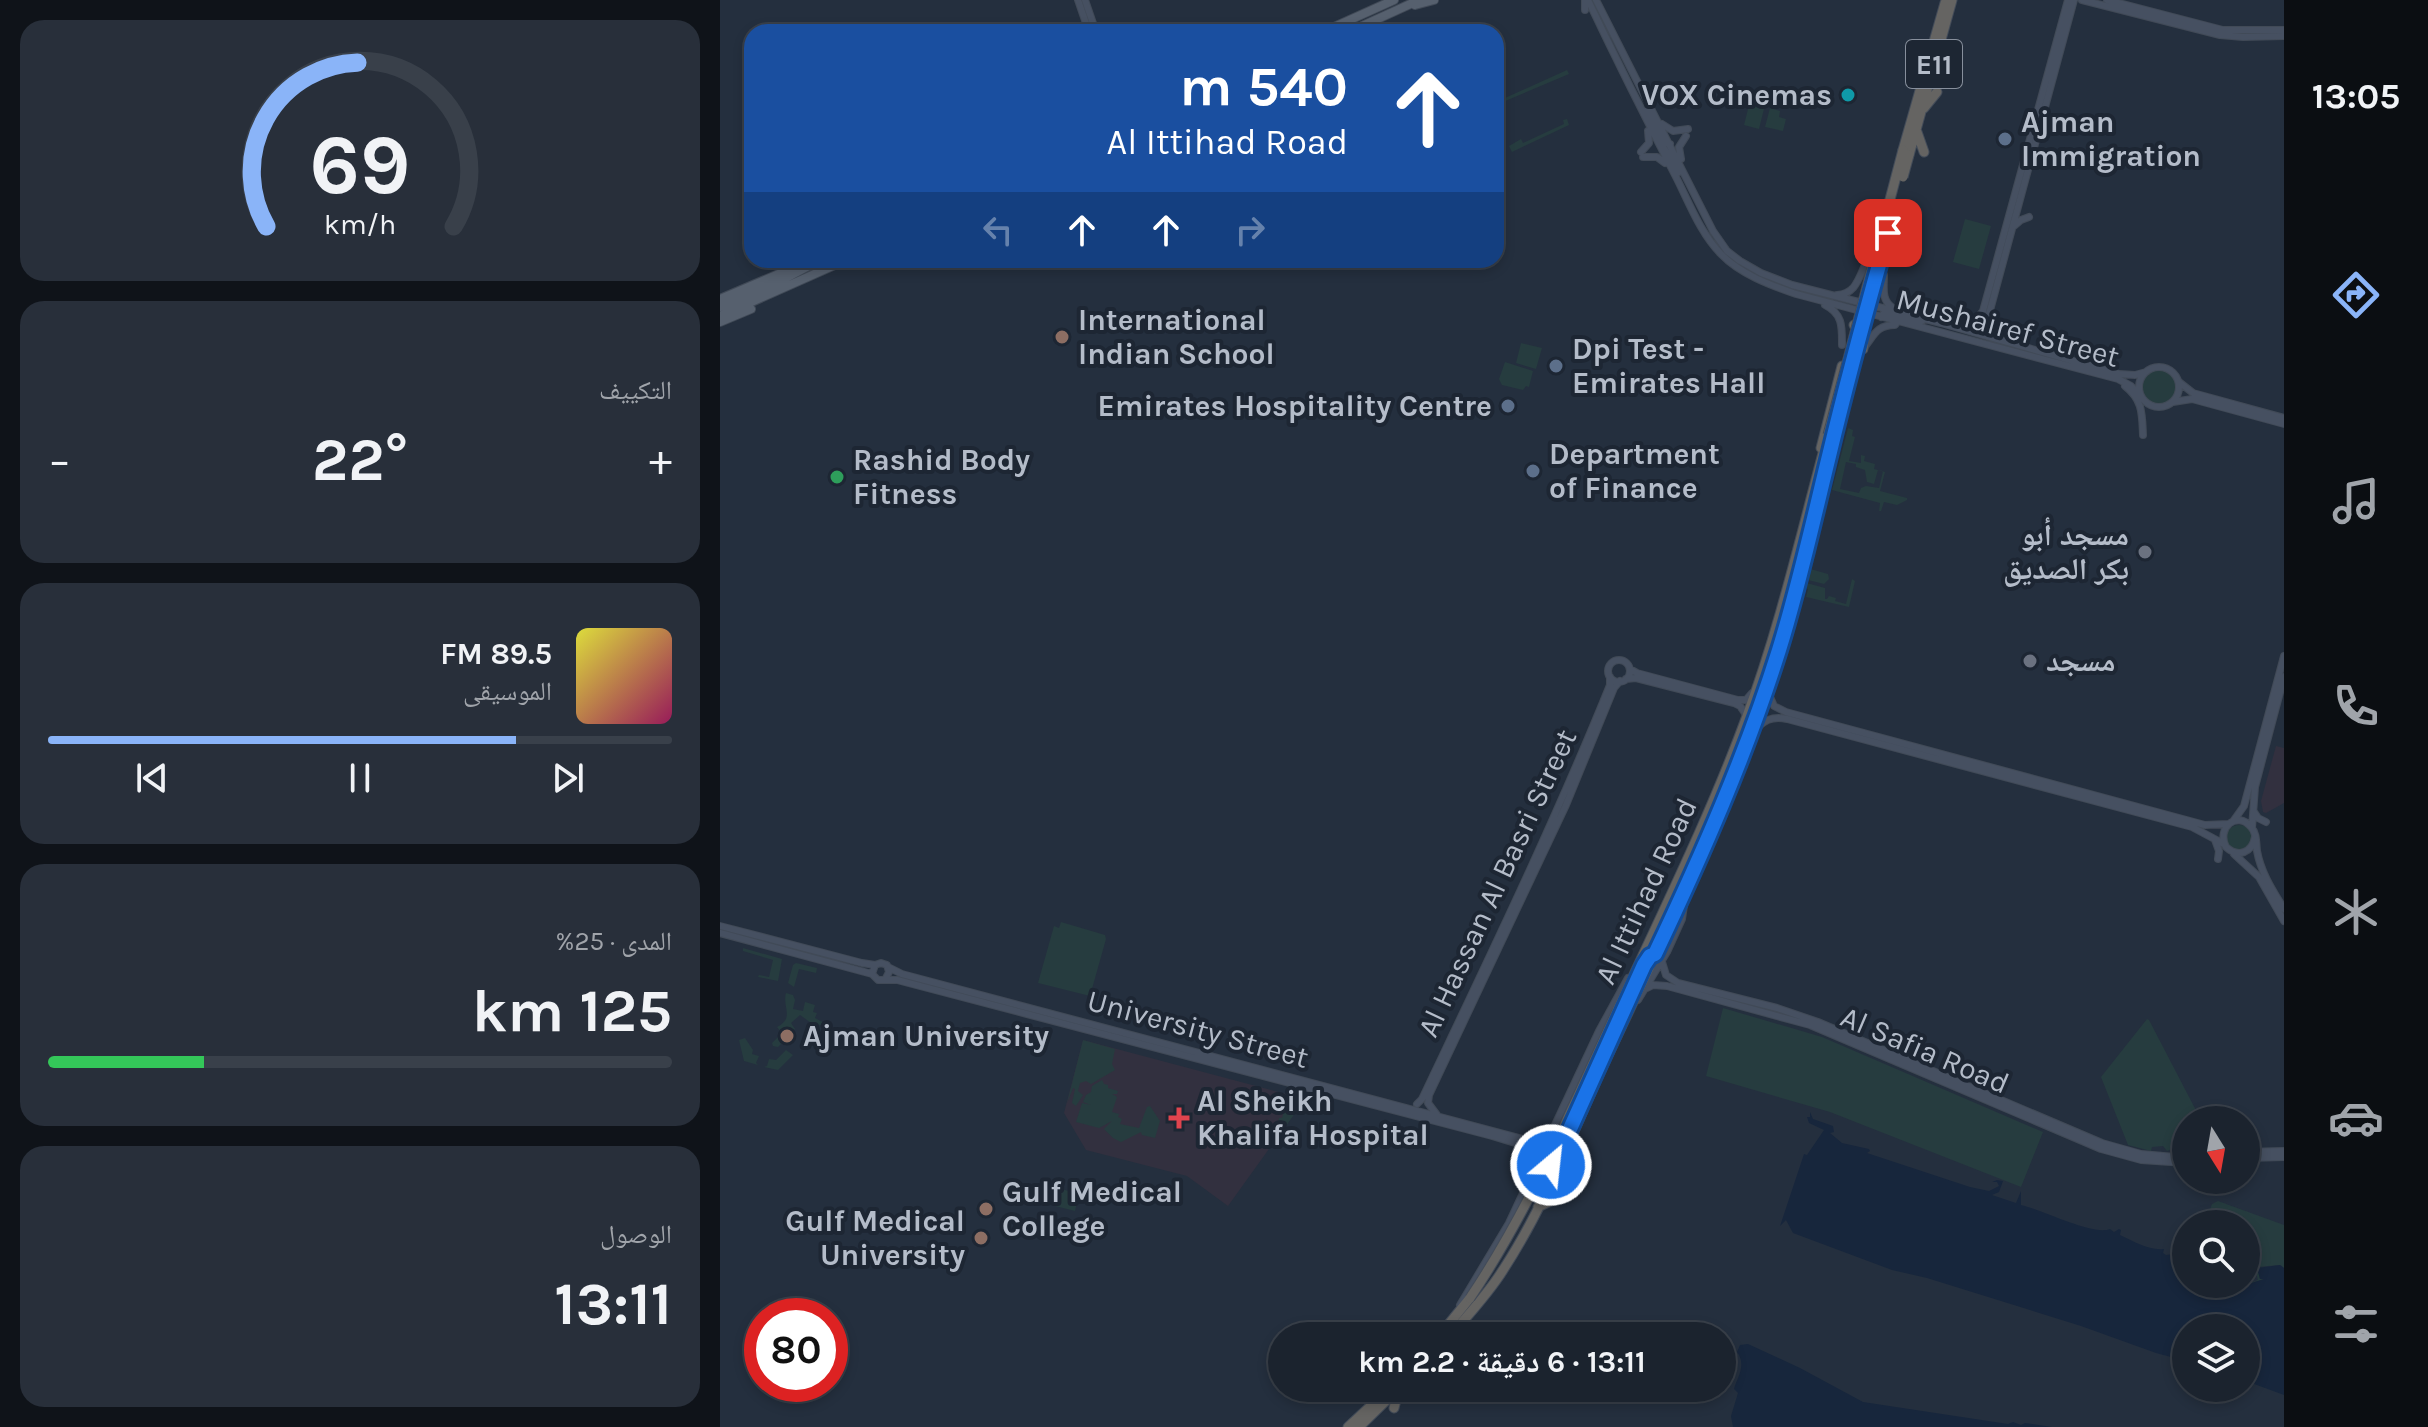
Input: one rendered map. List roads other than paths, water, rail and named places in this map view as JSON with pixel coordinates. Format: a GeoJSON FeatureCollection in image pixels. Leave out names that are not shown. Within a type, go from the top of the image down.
{"type":"FeatureCollection","features":[{"type":"Feature","properties":{"kind":"highway","name":"E11"},"geometry":{"type":"LineString","coordinates":[[1906,153],[1917,129],[1949,0]]}},
{"type":"Feature","properties":{"kind":"highway","name":"E11"},"geometry":{"type":"LineString","coordinates":[[1831,435],[1949,0]]}},
{"type":"Feature","properties":{"kind":"highway"},"geometry":{"type":"LineString","coordinates":[[1936,60],[1950,47]]}},
{"type":"Feature","properties":{"kind":"highway"},"geometry":{"type":"LineString","coordinates":[[1922,110],[1937,92]]}},
{"type":"Feature","properties":{"kind":"highway"},"geometry":{"type":"LineString","coordinates":[[1917,129],[1924,152]]}},
{"type":"Feature","properties":{"kind":"highway"},"geometry":{"type":"LineString","coordinates":[[1819,467],[1819,453],[1835,391],[1852,328],[1857,323],[1863,324],[1866,329],[1863,349]]}},
{"type":"Feature","properties":{"kind":"highway","name":"Al Ittihad Road"},"geometry":{"type":"LineString","coordinates":[[1458,1322],[1483,1298],[1512,1257],[1579,1131],[1595,1084],[1658,958],[1719,815],[1748,738],[1819,467],[1831,435]]}},
{"type":"Feature","properties":{"kind":"highway","name":"Al Ittihad Road"},"geometry":{"type":"LineString","coordinates":[[1455,1322],[1524,1210],[1686,867],[1747,716],[1762,687],[1804,562],[1831,435]]}},
{"type":"Feature","properties":{"kind":"highway"},"geometry":{"type":"LineString","coordinates":[[1686,867],[1688,843]]}},
{"type":"Feature","properties":{"kind":"highway"},"geometry":{"type":"LineString","coordinates":[[1483,1298],[1483,1291],[1514,1243],[1556,1161],[1644,965],[1650,956],[1658,958]]}},
{"type":"Feature","properties":{"kind":"highway"},"geometry":{"type":"LineString","coordinates":[[1595,1084],[1600,1094]]}},
{"type":"Feature","properties":{"kind":"highway"},"geometry":{"type":"LineString","coordinates":[[1543,1148],[1556,1150],[1565,1140]]}},
{"type":"Feature","properties":{"kind":"highway"},"geometry":{"type":"LineString","coordinates":[[1543,1148],[1551,1165],[1543,1185]]}},
{"type":"Feature","properties":{"kind":"highway"},"geometry":{"type":"LineString","coordinates":[[1538,1207],[1553,1200]]}},
{"type":"Feature","properties":{"kind":"highway"},"geometry":{"type":"LineString","coordinates":[[1348,1427],[1375,1402]]}},
{"type":"Feature","properties":{"kind":"highway"},"geometry":{"type":"LineString","coordinates":[[1359,1427],[1387,1402]]}},
{"type":"Feature","properties":{"kind":"highway"},"geometry":{"type":"LineString","coordinates":[[1394,1408],[1396,1402]]}},
{"type":"Feature","properties":{"kind":"main road"},"geometry":{"type":"LineString","coordinates":[[1077,12],[1078,0]]}},
{"type":"Feature","properties":{"kind":"main road"},"geometry":{"type":"LineString","coordinates":[[1078,0],[1086,24]]}},
{"type":"Feature","properties":{"kind":"main road"},"geometry":{"type":"LineString","coordinates":[[1085,0],[1093,24]]}},
{"type":"Feature","properties":{"kind":"main road"},"geometry":{"type":"LineString","coordinates":[[1341,24],[1392,0]]}},
{"type":"Feature","properties":{"kind":"main road"},"geometry":{"type":"LineString","coordinates":[[1366,24],[1419,0]]}},
{"type":"Feature","properties":{"kind":"main road"},"geometry":{"type":"LineString","coordinates":[[1398,9],[1434,0]]}},
{"type":"Feature","properties":{"kind":"main road"},"geometry":{"type":"LineString","coordinates":[[1585,10],[1587,0]]}},
{"type":"Feature","properties":{"kind":"main road"},"geometry":{"type":"LineString","coordinates":[[1587,0],[1611,54],[1696,216],[1713,244],[1726,255]]}},
{"type":"Feature","properties":{"kind":"main road"},"geometry":{"type":"LineString","coordinates":[[1596,0],[1726,255]]}},
{"type":"Feature","properties":{"kind":"main road"},"geometry":{"type":"LineString","coordinates":[[2073,1],[2104,2],[2235,37],[2284,33]]}},
{"type":"Feature","properties":{"kind":"main road"},"geometry":{"type":"LineString","coordinates":[[1958,328],[1974,322],[1983,311],[2073,1]]}},
{"type":"Feature","properties":{"kind":"main road"},"geometry":{"type":"LineString","coordinates":[[1998,340],[1990,331],[1988,318],[2073,1]]}},
{"type":"Feature","properties":{"kind":"main road"},"geometry":{"type":"LineString","coordinates":[[1089,10],[1098,18]]}},
{"type":"Feature","properties":{"kind":"main road"},"geometry":{"type":"LineString","coordinates":[[1634,96],[1640,100],[1664,143],[1670,144]]}},
{"type":"Feature","properties":{"kind":"main road"},"geometry":{"type":"LineString","coordinates":[[1649,105],[1668,129],[1687,133],[1679,151],[1690,177],[1691,188]]}},
{"type":"Feature","properties":{"kind":"main road"},"geometry":{"type":"LineString","coordinates":[[1640,110],[1650,140],[1642,154],[1661,159],[1675,174]]}},
{"type":"Feature","properties":{"kind":"main road"},"geometry":{"type":"LineString","coordinates":[[1658,144],[1665,147],[1691,188]]}},
{"type":"Feature","properties":{"kind":"main road"},"geometry":{"type":"LineString","coordinates":[[1669,182],[1680,186]]}},
{"type":"Feature","properties":{"kind":"main road"},"geometry":{"type":"LineString","coordinates":[[2016,213],[2017,186]]}},
{"type":"Feature","properties":{"kind":"main road"},"geometry":{"type":"LineString","coordinates":[[1691,227],[1696,216]]}},
{"type":"Feature","properties":{"kind":"main road"},"geometry":{"type":"LineString","coordinates":[[2012,229],[2017,222],[2029,217]]}},
{"type":"Feature","properties":{"kind":"main road","name":"Mushairef Street"},"geometry":{"type":"LineString","coordinates":[[1726,255],[1764,282],[1796,294],[1865,309]]}},
{"type":"Feature","properties":{"kind":"main road","name":"Mushairef Street"},"geometry":{"type":"LineString","coordinates":[[1726,255],[1761,273],[1800,288],[1843,298],[1897,322],[2104,376],[2127,383],[2141,396]]}},
{"type":"Feature","properties":{"kind":"main road"},"geometry":{"type":"LineString","coordinates":[[1828,294],[1850,292],[1865,265]]}},
{"type":"Feature","properties":{"kind":"main road"},"geometry":{"type":"LineString","coordinates":[[720,316],[802,268]]}},
{"type":"Feature","properties":{"kind":"main road"},"geometry":{"type":"LineString","coordinates":[[720,299],[826,269]]}},
{"type":"Feature","properties":{"kind":"main road"},"geometry":{"type":"LineString","coordinates":[[720,322],[786,293],[826,269]]}},
{"type":"Feature","properties":{"kind":"main road"},"geometry":{"type":"LineString","coordinates":[[1884,275],[1884,297],[1888,304],[1927,319]]}},
{"type":"Feature","properties":{"kind":"main road"},"geometry":{"type":"LineString","coordinates":[[720,307],[773,285]]}},
{"type":"Feature","properties":{"kind":"main road"},"geometry":{"type":"LineString","coordinates":[[1796,294],[1842,303],[1845,302],[1843,298]]}},
{"type":"Feature","properties":{"kind":"main road"},"geometry":{"type":"LineString","coordinates":[[1796,294],[1834,311],[1841,322],[1842,345]]}},
{"type":"Feature","properties":{"kind":"main road"},"geometry":{"type":"LineString","coordinates":[[1865,309],[1914,321],[1927,319]]}},
{"type":"Feature","properties":{"kind":"main road"},"geometry":{"type":"LineString","coordinates":[[745,311],[759,312]]}},
{"type":"Feature","properties":{"kind":"main road","name":"Mushairef Street"},"geometry":{"type":"LineString","coordinates":[[1927,319],[2124,375],[2146,372]]}},
{"type":"Feature","properties":{"kind":"main road"},"geometry":{"type":"LineString","coordinates":[[1863,349],[1878,329],[1897,322]]}},
{"type":"Feature","properties":{"kind":"main road"},"geometry":{"type":"LineString","coordinates":[[2178,379],[2178,394],[2166,407],[2153,407],[2141,396],[2139,383],[2146,372],[2163,367],[2173,372],[2178,379],[2183,386],[2193,393],[2284,421]]}},
{"type":"Feature","properties":{"kind":"main road"},"geometry":{"type":"LineString","coordinates":[[2104,376],[2127,387],[2137,399],[2143,413],[2143,435]]}},
{"type":"Feature","properties":{"kind":"main road"},"geometry":{"type":"LineString","coordinates":[[2173,402],[2192,399],[2284,421]]}},
{"type":"Feature","properties":{"kind":"main road"},"geometry":{"type":"LineString","coordinates":[[2284,656],[2258,764],[2252,806],[2252,828],[2261,867],[2284,909]]}},
{"type":"Feature","properties":{"kind":"main road"},"geometry":{"type":"LineString","coordinates":[[1747,716],[1734,703],[1636,678],[1623,680],[1610,677],[1609,667],[1614,661],[1623,661],[1637,673],[1742,700],[1762,687],[1778,714]]}},
{"type":"Feature","properties":{"kind":"main road"},"geometry":{"type":"LineString","coordinates":[[1623,680],[1630,669]]}},
{"type":"Feature","properties":{"kind":"main road","name":"Al Hassan Al Basri Street"},"geometry":{"type":"LineString","coordinates":[[1393,1107],[1413,1103],[1427,1094],[1538,863],[1536,861],[1545,838],[1610,685],[1610,677]]}},
{"type":"Feature","properties":{"kind":"main road"},"geometry":{"type":"LineString","coordinates":[[2224,844],[2222,833],[2244,806],[2284,677]]}},
{"type":"Feature","properties":{"kind":"main road","name":"Al Hassan Al Basri Street"},"geometry":{"type":"LineString","coordinates":[[1437,1115],[1427,1102],[1427,1094],[1577,779],[1614,688],[1623,680]]}},
{"type":"Feature","properties":{"kind":"main road"},"geometry":{"type":"LineString","coordinates":[[1748,738],[1760,724],[1778,714],[2205,825],[2243,821],[2252,828]]}},
{"type":"Feature","properties":{"kind":"main road"},"geometry":{"type":"LineString","coordinates":[[2091,797],[2192,827],[2224,844],[2254,871],[2284,921]]}},
{"type":"Feature","properties":{"kind":"main road"},"geometry":{"type":"LineString","coordinates":[[2252,806],[2258,818],[2266,822]]}},
{"type":"Feature","properties":{"kind":"main road"},"geometry":{"type":"LineString","coordinates":[[2232,852],[2248,851],[2255,837]]}},
{"type":"Feature","properties":{"kind":"main road"},"geometry":{"type":"LineString","coordinates":[[2215,840],[2218,859]]}},
{"type":"Feature","properties":{"kind":"main road"},"geometry":{"type":"LineString","coordinates":[[721,931],[733,923]]}},
{"type":"Feature","properties":{"kind":"main road"},"geometry":{"type":"LineString","coordinates":[[721,931],[875,965],[881,963],[888,967],[889,974],[878,980],[872,974],[721,931]]}},
{"type":"Feature","properties":{"kind":"main road"},"geometry":{"type":"LineString","coordinates":[[749,941],[757,948]]}},
{"type":"Feature","properties":{"kind":"main road"},"geometry":{"type":"LineString","coordinates":[[817,945],[830,955]]}},
{"type":"Feature","properties":{"kind":"main road"},"geometry":{"type":"LineString","coordinates":[[1658,958],[1666,975],[1674,982]]}},
{"type":"Feature","properties":{"kind":"main road"},"geometry":{"type":"LineString","coordinates":[[1629,1012],[1645,989],[1658,958]]}},
{"type":"Feature","properties":{"kind":"main road"},"geometry":{"type":"LineString","coordinates":[[814,963],[823,960]]}},
{"type":"Feature","properties":{"kind":"main road"},"geometry":{"type":"LineString","coordinates":[[872,974],[875,965]]}},
{"type":"Feature","properties":{"kind":"main road"},"geometry":{"type":"LineString","coordinates":[[1533,1172],[1599,1031],[1638,965]]}},
{"type":"Feature","properties":{"kind":"main road","name":"University Street"},"geometry":{"type":"LineString","coordinates":[[888,967],[898,973],[980,998],[1354,1093],[1428,1119],[1543,1148]]}},
{"type":"Feature","properties":{"kind":"main road"},"geometry":{"type":"LineString","coordinates":[[1667,986],[1659,982],[1661,977],[1674,982]]}},
{"type":"Feature","properties":{"kind":"main road","name":"University Street"},"geometry":{"type":"LineString","coordinates":[[886,978],[1001,1000],[1055,1022],[1287,1083],[1325,1096],[1437,1115],[1519,1137],[1543,1148]]}},
{"type":"Feature","properties":{"kind":"main road","name":"Al Safia Road"},"geometry":{"type":"LineString","coordinates":[[1674,982],[1777,1008],[1818,1022],[2089,1138],[2141,1157]]}},
{"type":"Feature","properties":{"kind":"main road"},"geometry":{"type":"LineString","coordinates":[[910,983],[918,991]]}},
{"type":"Feature","properties":{"kind":"main road","name":"Al Safia Road"},"geometry":{"type":"LineString","coordinates":[[1645,989],[1653,985],[1667,986],[1810,1025],[2091,1145],[2141,1157],[2172,1159]]}},
{"type":"Feature","properties":{"kind":"main road"},"geometry":{"type":"LineString","coordinates":[[972,1005],[980,998],[973,986]]}},
{"type":"Feature","properties":{"kind":"main road"},"geometry":{"type":"LineString","coordinates":[[1001,1000],[1011,996]]}},
{"type":"Feature","properties":{"kind":"main road"},"geometry":{"type":"LineString","coordinates":[[1033,1002],[1041,1024]]}},
{"type":"Feature","properties":{"kind":"main road"},"geometry":{"type":"LineString","coordinates":[[1055,1022],[1057,1018],[1078,1021]]}},
{"type":"Feature","properties":{"kind":"main road"},"geometry":{"type":"LineString","coordinates":[[1117,1025],[1127,1033]]}},
{"type":"Feature","properties":{"kind":"main road"},"geometry":{"type":"LineString","coordinates":[[1080,1034],[1090,1031]]}},
{"type":"Feature","properties":{"kind":"main road"},"geometry":{"type":"LineString","coordinates":[[1151,1039],[1159,1036]]}},
{"type":"Feature","properties":{"kind":"main road"},"geometry":{"type":"LineString","coordinates":[[1187,1056],[1196,1065]]}},
{"type":"Feature","properties":{"kind":"main road"},"geometry":{"type":"LineString","coordinates":[[1281,1074],[1289,1070]]}},
{"type":"Feature","properties":{"kind":"main road"},"geometry":{"type":"LineString","coordinates":[[1287,1083],[1290,1079],[1308,1081]]}},
{"type":"Feature","properties":{"kind":"main road"},"geometry":{"type":"LineString","coordinates":[[1348,1085],[1354,1093]]}},
{"type":"Feature","properties":{"kind":"main road"},"geometry":{"type":"LineString","coordinates":[[1341,1097],[1347,1104]]}},
{"type":"Feature","properties":{"kind":"main road"},"geometry":{"type":"LineString","coordinates":[[1393,1107],[1398,1117]]}},
{"type":"Feature","properties":{"kind":"main road"},"geometry":{"type":"LineString","coordinates":[[1418,1123],[1428,1119]]}},
{"type":"Feature","properties":{"kind":"main road"},"geometry":{"type":"LineString","coordinates":[[1482,1119],[1493,1130]]}},
{"type":"Feature","properties":{"kind":"main road"},"geometry":{"type":"LineString","coordinates":[[1551,1131],[1551,1144],[1565,1140]]}},
{"type":"Feature","properties":{"kind":"main road"},"geometry":{"type":"LineString","coordinates":[[1519,1137],[1540,1137],[1551,1131]]}},
{"type":"Feature","properties":{"kind":"main road"},"geometry":{"type":"LineString","coordinates":[[1526,1146],[1534,1154],[1536,1162]]}},
{"type":"Feature","properties":{"kind":"main road"},"geometry":{"type":"LineString","coordinates":[[2260,1155],[2284,1154]]}},
{"type":"Feature","properties":{"kind":"main road"},"geometry":{"type":"LineString","coordinates":[[1454,1322],[1503,1235],[1542,1156],[1549,1157],[1551,1165]]}},
{"type":"Feature","properties":{"kind":"water"},"geometry":{"type":"Polygon","coordinates":[[[1810,1112],[1813,1119],[1833,1126],[1834,1132],[1830,1133],[1842,1143],[1869,1149],[1867,1153],[1989,1191],[1999,1186],[1997,1182],[1992,1182],[2003,1181],[1999,1192],[1992,1195],[2016,1203],[2021,1191],[2021,1205],[2092,1229],[2110,1229],[2114,1232],[2119,1229],[2120,1235],[2147,1247],[2164,1249],[2166,1255],[2172,1254],[2172,1298],[2260,1298],[2260,1280],[2264,1279],[2260,1279],[2260,1268],[2280,1265],[2284,1268],[2284,1395],[2260,1386],[2260,1314],[2172,1314],[2172,1357],[1927,1278],[1892,1270],[1793,1233],[1786,1220],[1780,1226],[1804,1154],[1807,1155],[1824,1130],[1809,1123],[1807,1117],[1810,1117],[1810,1112]]]}},
{"type":"Feature","properties":{"kind":"water"},"geometry":{"type":"Polygon","coordinates":[[[1748,1344],[1800,1368],[1863,1402],[2008,1424],[2052,1427],[1733,1427],[1731,1416],[1738,1393],[1736,1384],[1741,1362],[1737,1352],[1740,1345],[1748,1344]]]}},
{"type":"Feature","properties":{"kind":"place","name":"VOX Cinemas"},"geometry":{"type":"Point","coordinates":[1848,95]}},
{"type":"Feature","properties":{"kind":"place","name":"Ajman Immigration"},"geometry":{"type":"Point","coordinates":[2005,139]}},
{"type":"Feature","properties":{"kind":"place","name":"International Indian School"},"geometry":{"type":"Point","coordinates":[1062,337]}},
{"type":"Feature","properties":{"kind":"place","name":"Dpi Test - Emirates Hall"},"geometry":{"type":"Point","coordinates":[1556,366]}},
{"type":"Feature","properties":{"kind":"place","name":"Emirates Hospitality Centre"},"geometry":{"type":"Point","coordinates":[1508,406]}},
{"type":"Feature","properties":{"kind":"place","name":"Department of Finance"},"geometry":{"type":"Point","coordinates":[1533,471]}},
{"type":"Feature","properties":{"kind":"place","name":"Rashid Body Fitness"},"geometry":{"type":"Point","coordinates":[837,477]}},
{"type":"Feature","properties":{"kind":"place","name":"مسجد أبو بكر الصديق"},"geometry":{"type":"Point","coordinates":[2145,552]}},
{"type":"Feature","properties":{"kind":"place","name":"مسجد"},"geometry":{"type":"Point","coordinates":[2030,661]}},
{"type":"Feature","properties":{"kind":"place","name":"Ajman University"},"geometry":{"type":"Point","coordinates":[787,1036]}},
{"type":"Feature","properties":{"kind":"place","name":"Al Sheikh Khalifa Hospital"},"geometry":{"type":"Point","coordinates":[1179,1118]}},
{"type":"Feature","properties":{"kind":"place","name":"Gulf Medical College"},"geometry":{"type":"Point","coordinates":[986,1209]}},
{"type":"Feature","properties":{"kind":"place","name":"Gulf Medical University"},"geometry":{"type":"Point","coordinates":[981,1238]}}]}
